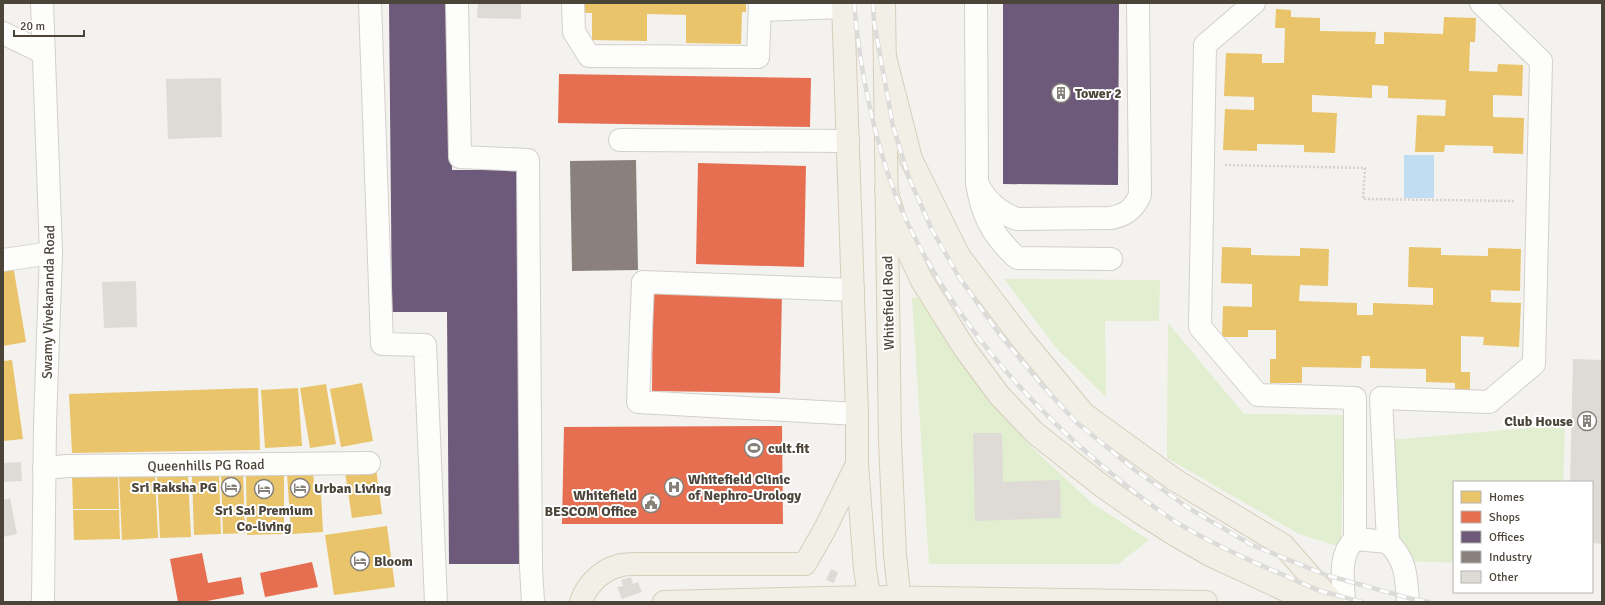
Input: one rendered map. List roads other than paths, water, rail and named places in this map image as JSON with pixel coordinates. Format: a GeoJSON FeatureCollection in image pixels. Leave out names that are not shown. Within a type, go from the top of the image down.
{"type":"FeatureCollection","features":[{"type":"Feature","properties":{"kind":"main road","name":"Whitefield Road"},"geometry":{"type":"LineString","coordinates":[[884,3],[890,442],[895,555],[899,600]]}},
{"type":"Feature","properties":{"kind":"main road"},"geometry":{"type":"LineString","coordinates":[[843,5],[857,414],[857,464],[864,569],[869,599]]}},
{"type":"Feature","properties":{"kind":"main road"},"geometry":{"type":"LineString","coordinates":[[885,57],[911,159],[959,256],[1026,345],[1084,414],[1174,480],[1283,545],[1333,602]]}},
{"type":"Feature","properties":{"kind":"main road"},"geometry":{"type":"LineString","coordinates":[[886,190],[901,239],[922,281],[964,349],[999,395],[1035,433],[1102,486],[1177,536],[1210,554],[1311,602]]}},
{"type":"Feature","properties":{"kind":"main road"},"geometry":{"type":"LineString","coordinates":[[580,602],[583,594],[598,576],[617,566],[637,564],[805,564],[825,529],[857,464]]}},
{"type":"Feature","properties":{"kind":"main road"},"geometry":{"type":"LineString","coordinates":[[664,602],[869,599],[1206,602]]}},
{"type":"Feature","properties":{"kind":"street","name":"Swamy Vivekananda Road"},"geometry":{"type":"LineString","coordinates":[[42,3],[51,253],[44,468],[43,602]]}},
{"type":"Feature","properties":{"kind":"street"},"geometry":{"type":"LineString","coordinates":[[370,3],[382,344],[425,345],[436,602]]}},
{"type":"Feature","properties":{"kind":"street"},"geometry":{"type":"LineString","coordinates":[[457,3],[460,157],[528,160],[531,551],[533,602]]}},
{"type":"Feature","properties":{"kind":"street"},"geometry":{"type":"LineString","coordinates":[[573,3],[574,32],[589,56],[758,57],[760,7],[843,5]]}},
{"type":"Feature","properties":{"kind":"street"},"geometry":{"type":"LineString","coordinates":[[976,3],[977,182],[983,211],[989,224],[996,237],[1016,258],[1111,259]]}},
{"type":"Feature","properties":{"kind":"street"},"geometry":{"type":"LineString","coordinates":[[977,182],[983,195],[992,205],[1008,216],[1017,219],[1110,218],[1124,214],[1133,207],[1140,195],[1138,3]]}},
{"type":"Feature","properties":{"kind":"street"},"geometry":{"type":"LineString","coordinates":[[1254,3],[1205,45],[1200,327],[1258,394],[1490,402],[1534,364],[1541,61],[1480,3]]}},
{"type":"Feature","properties":{"kind":"street"},"geometry":{"type":"LineString","coordinates":[[3,33],[44,53]]}},
{"type":"Feature","properties":{"kind":"street"},"geometry":{"type":"LineString","coordinates":[[620,140],[848,141]]}},
{"type":"Feature","properties":{"kind":"street"},"geometry":{"type":"LineString","coordinates":[[3,260],[51,253]]}},
{"type":"Feature","properties":{"kind":"street"},"geometry":{"type":"LineString","coordinates":[[853,290],[643,282],[638,402],[857,414]]}},
{"type":"Feature","properties":{"kind":"street"},"geometry":{"type":"LineString","coordinates":[[1344,602],[1343,560],[1350,544],[1355,539],[1355,398]]}},
{"type":"Feature","properties":{"kind":"street"},"geometry":{"type":"LineString","coordinates":[[1381,398],[1388,542]]}},
{"type":"Feature","properties":{"kind":"street","name":"Queenhills PG Road"},"geometry":{"type":"LineString","coordinates":[[44,468],[68,466],[369,463]]}},
{"type":"Feature","properties":{"kind":"street"},"geometry":{"type":"LineString","coordinates":[[1355,539],[1388,542],[1396,550],[1405,568],[1408,602]]}},
{"type":"Feature","properties":{"kind":"water"},"geometry":{"type":"Polygon","coordinates":[[[1404,155],[1434,155],[1434,198],[1404,198],[1404,155]]]}},
{"type":"Feature","properties":{"kind":"railway"},"geometry":{"type":"LineString","coordinates":[[854,3],[861,62],[874,124],[882,154],[903,212],[915,238],[952,301],[997,360],[1021,388],[1073,440],[1129,488],[1181,525],[1246,559],[1308,586],[1362,602]]}},
{"type":"Feature","properties":{"kind":"railway"},"geometry":{"type":"LineString","coordinates":[[873,3],[874,22],[893,126],[909,178],[932,230],[959,277],[997,331],[1042,385],[1076,422],[1135,470],[1190,509],[1252,545],[1326,575],[1412,599],[1429,602]]}},
{"type":"Feature","properties":{"kind":"place","name":"Tower 2"},"geometry":{"type":"Point","coordinates":[1061,93]}},
{"type":"Feature","properties":{"kind":"place","name":"Club House"},"geometry":{"type":"Point","coordinates":[1587,421]}},
{"type":"Feature","properties":{"kind":"place","name":"cult.fit"},"geometry":{"type":"Point","coordinates":[754,448]}},
{"type":"Feature","properties":{"kind":"place","name":"Sri Raksha PG"},"geometry":{"type":"Point","coordinates":[231,487]}},
{"type":"Feature","properties":{"kind":"place","name":"Whitefield Clinic of Nephro-Urology"},"geometry":{"type":"Point","coordinates":[674,487]}},
{"type":"Feature","properties":{"kind":"place","name":"Urban Living"},"geometry":{"type":"Point","coordinates":[300,488]}},
{"type":"Feature","properties":{"kind":"place","name":"Sri Sai Premium Co-living"},"geometry":{"type":"Point","coordinates":[264,489]}},
{"type":"Feature","properties":{"kind":"place","name":"Whitefield BESCOM Office"},"geometry":{"type":"Point","coordinates":[651,503]}},
{"type":"Feature","properties":{"kind":"place","name":"Bloom"},"geometry":{"type":"Point","coordinates":[360,561]}}]}
